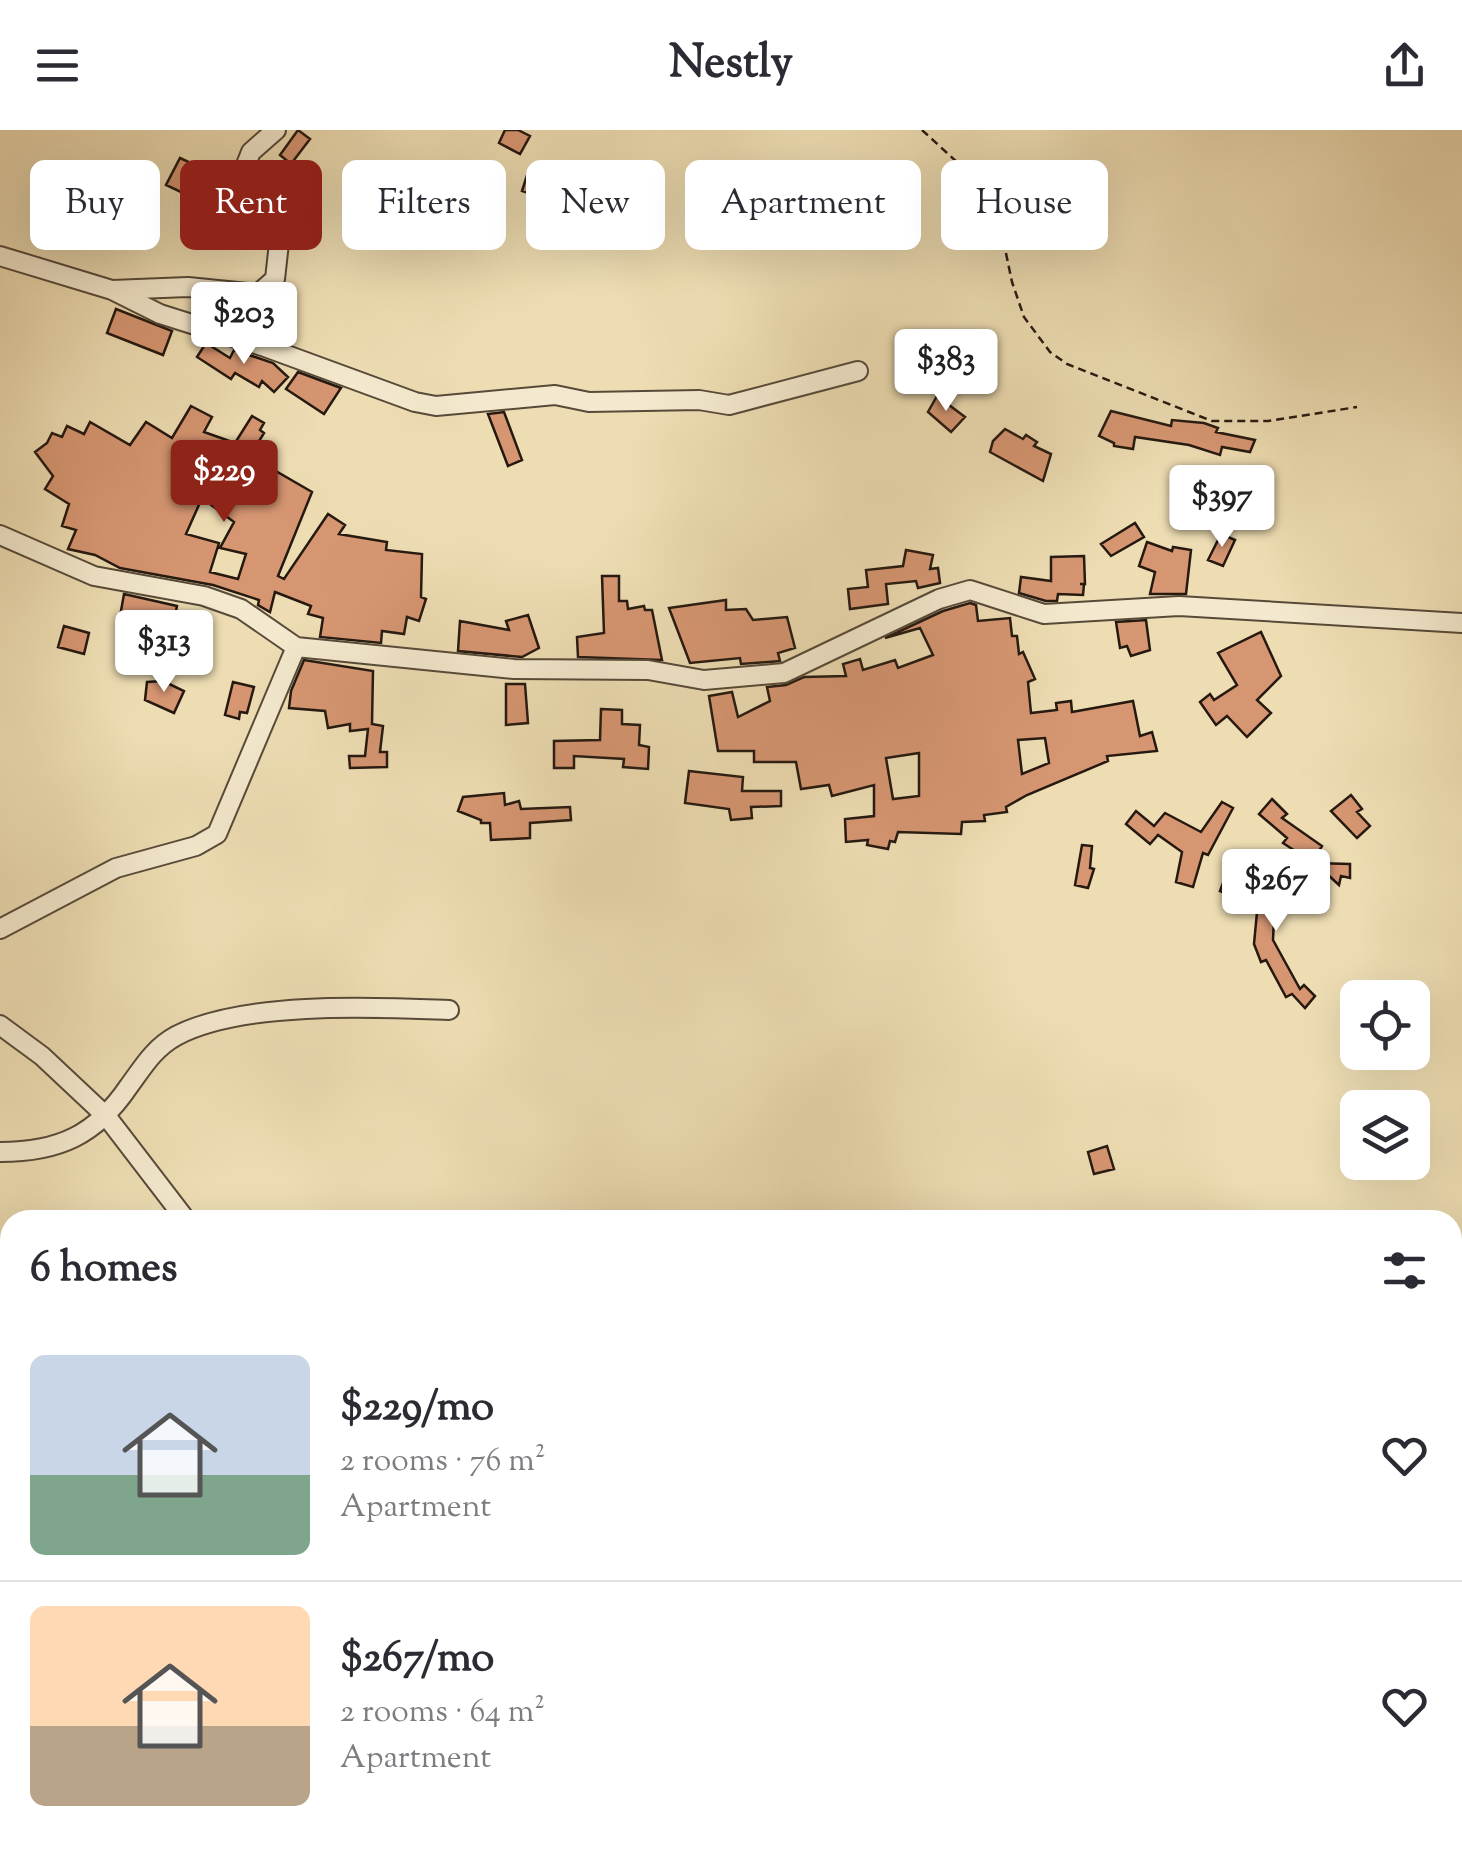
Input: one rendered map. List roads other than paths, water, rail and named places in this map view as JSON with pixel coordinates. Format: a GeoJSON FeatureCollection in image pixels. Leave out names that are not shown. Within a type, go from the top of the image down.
{"type":"FeatureCollection","features":[{"type":"Feature","properties":{"kind":"street"},"geometry":{"type":"LineString","coordinates":[[112,290],[188,287],[258,294],[270,286],[278,263],[282,216],[243,172],[251,152],[276,130]]}},
{"type":"Feature","properties":{"kind":"street"},"geometry":{"type":"LineString","coordinates":[[0,256],[112,290],[160,314],[436,406],[555,395],[589,402],[699,400],[729,405],[858,371]]}},
{"type":"Feature","properties":{"kind":"street"},"geometry":{"type":"LineString","coordinates":[[0,535],[94,576],[204,596],[242,609],[296,647],[514,669],[648,670],[704,680],[762,676],[800,669],[939,600],[970,590],[1044,614],[1179,606],[1462,623]]}},
{"type":"Feature","properties":{"kind":"street"},"geometry":{"type":"LineString","coordinates":[[0,929],[116,868],[196,846],[217,834],[296,647]]}},
{"type":"Feature","properties":{"kind":"street"},"geometry":{"type":"LineString","coordinates":[[0,1152],[32,1152],[64,1144],[106,1117],[150,1056],[174,1037],[223,1016],[387,1008],[448,1010]]}},
{"type":"Feature","properties":{"kind":"street"},"geometry":{"type":"LineString","coordinates":[[0,1026],[42,1056],[106,1117],[178,1210]]}}]}
